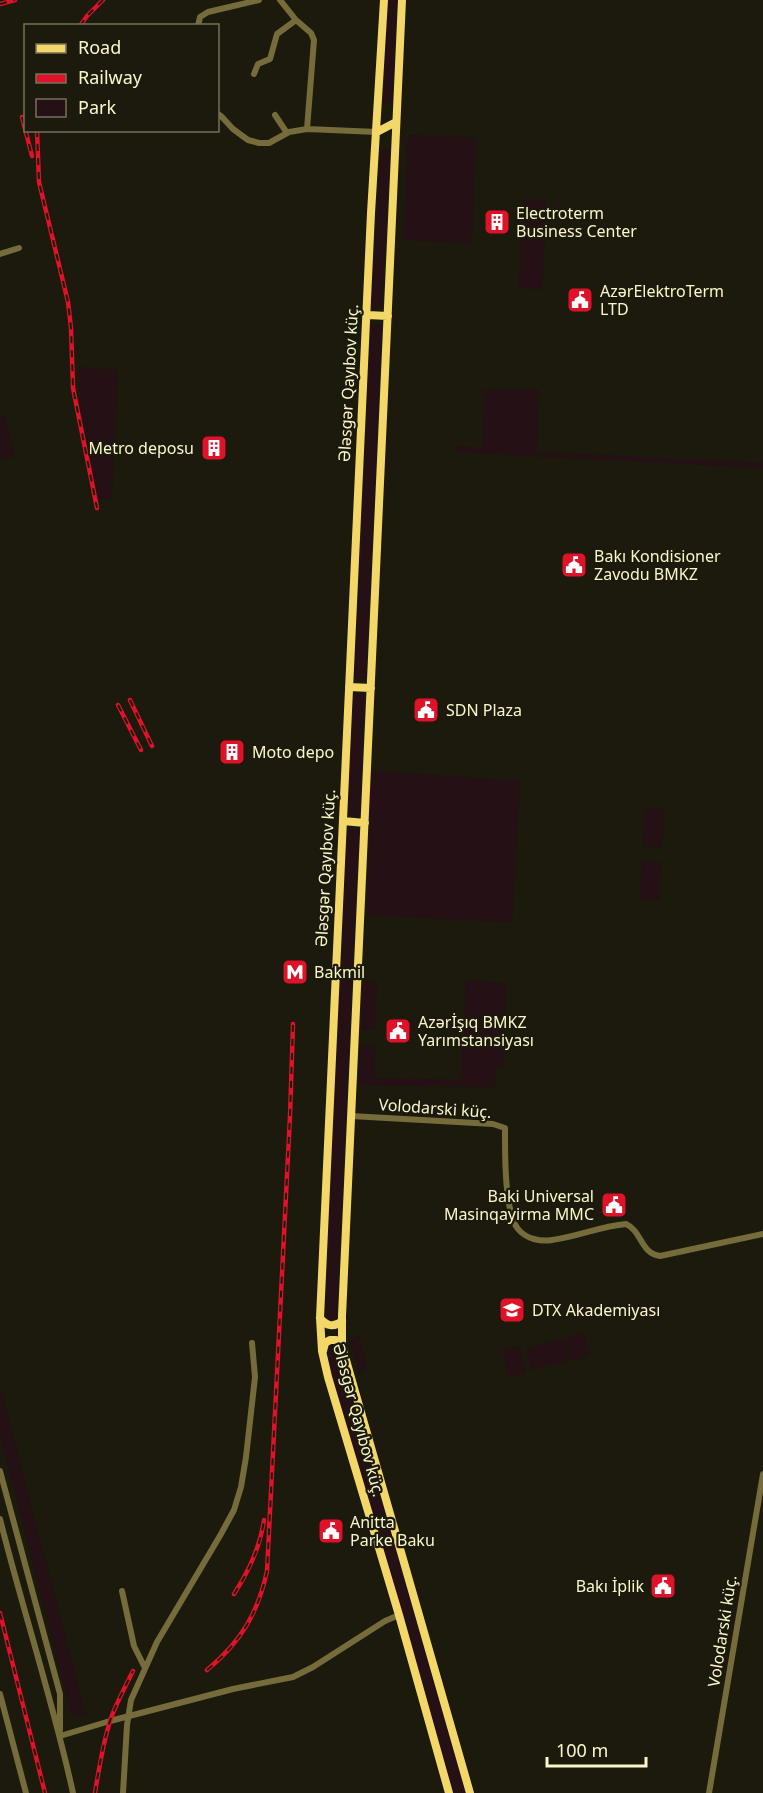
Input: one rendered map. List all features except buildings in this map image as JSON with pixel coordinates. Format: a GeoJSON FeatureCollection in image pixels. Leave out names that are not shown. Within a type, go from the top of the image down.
{"type":"FeatureCollection","features":[{"type":"Feature","properties":{"kind":"main road","name":"Ələsgər Qayıbov küç."},"geometry":{"type":"LineString","coordinates":[[384,0],[320,1318],[322,1351],[332,1389],[449,1793]]}},
{"type":"Feature","properties":{"kind":"main road","name":"Ələsgər Qayıbov küç."},"geometry":{"type":"LineString","coordinates":[[402,0],[342,1346],[470,1793]]}},
{"type":"Feature","properties":{"kind":"main road"},"geometry":{"type":"LineString","coordinates":[[377,132],[396,122]]}},
{"type":"Feature","properties":{"kind":"main road"},"geometry":{"type":"LineString","coordinates":[[367,315],[387,316]]}},
{"type":"Feature","properties":{"kind":"main road"},"geometry":{"type":"LineString","coordinates":[[349,687],[371,688]]}},
{"type":"Feature","properties":{"kind":"main road"},"geometry":{"type":"LineString","coordinates":[[343,821],[364,823]]}},
{"type":"Feature","properties":{"kind":"main road"},"geometry":{"type":"LineString","coordinates":[[320,1318],[331,1326],[342,1321]]}},
{"type":"Feature","properties":{"kind":"main road"},"geometry":{"type":"LineString","coordinates":[[322,1351],[325,1342],[330,1340],[336,1340],[342,1346]]}},
{"type":"Feature","properties":{"kind":"street"},"geometry":{"type":"LineString","coordinates":[[198,24],[199,19],[205,14],[260,0]]}},
{"type":"Feature","properties":{"kind":"street"},"geometry":{"type":"LineString","coordinates":[[280,0],[311,33],[314,40],[307,129]]}},
{"type":"Feature","properties":{"kind":"street"},"geometry":{"type":"LineString","coordinates":[[254,75],[258,64],[270,59],[277,34],[297,20]]}},
{"type":"Feature","properties":{"kind":"street"},"geometry":{"type":"LineString","coordinates":[[219,115],[248,140],[259,143],[269,143],[287,134],[307,129],[377,132]]}},
{"type":"Feature","properties":{"kind":"street"},"geometry":{"type":"LineString","coordinates":[[275,115],[287,134]]}},
{"type":"Feature","properties":{"kind":"street"},"geometry":{"type":"LineString","coordinates":[[0,254],[19,248]]}},
{"type":"Feature","properties":{"kind":"street","name":"Volodarski küç."},"geometry":{"type":"LineString","coordinates":[[351,1116],[493,1124],[505,1128],[506,1186],[514,1223],[522,1233],[533,1239],[555,1240],[626,1224],[633,1228],[644,1248],[660,1256],[763,1234]]}},
{"type":"Feature","properties":{"kind":"street"},"geometry":{"type":"LineString","coordinates":[[123,1793],[131,1700],[157,1642],[222,1534],[234,1510],[241,1487],[255,1377],[252,1343]]}},
{"type":"Feature","properties":{"kind":"street"},"geometry":{"type":"LineString","coordinates":[[0,1471],[60,1694],[60,1736]]}},
{"type":"Feature","properties":{"kind":"street","name":"Volodarski küç."},"geometry":{"type":"LineString","coordinates":[[709,1793],[763,1474]]}},
{"type":"Feature","properties":{"kind":"street"},"geometry":{"type":"LineString","coordinates":[[0,1519],[60,1736],[72,1793]]}},
{"type":"Feature","properties":{"kind":"street"},"geometry":{"type":"LineString","coordinates":[[122,1591],[134,1646],[146,1668]]}},
{"type":"Feature","properties":{"kind":"street"},"geometry":{"type":"LineString","coordinates":[[60,1736],[233,1689],[293,1677],[313,1667],[385,1620],[399,1616]]}},
{"type":"Feature","properties":{"kind":"street"},"geometry":{"type":"LineString","coordinates":[[0,1694],[26,1793]]}},
{"type":"Feature","properties":{"kind":"green space"},"geometry":{"type":"Polygon","coordinates":[[[388,0],[397,0],[392,103],[383,103],[388,0]]]}},
{"type":"Feature","properties":{"kind":"green space"},"geometry":{"type":"Polygon","coordinates":[[[408,135],[476,138],[472,243],[404,240],[408,135]]]}},
{"type":"Feature","properties":{"kind":"green space"},"geometry":{"type":"Polygon","coordinates":[[[381,149],[390,149],[382,307],[371,307],[381,149]]]}},
{"type":"Feature","properties":{"kind":"green space"},"geometry":{"type":"Polygon","coordinates":[[[523,199],[547,201],[542,289],[519,288],[523,199]]]}},
{"type":"Feature","properties":{"kind":"green space"},"geometry":{"type":"Polygon","coordinates":[[[371,324],[382,325],[366,679],[354,678],[371,324]]]}},
{"type":"Feature","properties":{"kind":"green space"},"geometry":{"type":"Polygon","coordinates":[[[78,367],[118,370],[112,498],[99,501],[81,412],[78,367]]]}},
{"type":"Feature","properties":{"kind":"green space"},"geometry":{"type":"Polygon","coordinates":[[[539,389],[537,452],[763,463],[763,468],[456,452],[456,446],[483,448],[484,390],[539,389]]]}},
{"type":"Feature","properties":{"kind":"green space"},"geometry":{"type":"Polygon","coordinates":[[[4,415],[15,456],[0,459],[0,416],[4,415]]]}},
{"type":"Feature","properties":{"kind":"green space"},"geometry":{"type":"Polygon","coordinates":[[[352,693],[364,694],[360,816],[348,815],[352,693]]]}},
{"type":"Feature","properties":{"kind":"green space"},"geometry":{"type":"Polygon","coordinates":[[[370,771],[520,781],[512,922],[367,915],[370,771]]]}},
{"type":"Feature","properties":{"kind":"green space"},"geometry":{"type":"Polygon","coordinates":[[[645,808],[664,809],[662,847],[643,846],[645,808]]]}},
{"type":"Feature","properties":{"kind":"green space"},"geometry":{"type":"Polygon","coordinates":[[[346,829],[359,830],[337,1310],[333,1320],[325,1316],[324,1311],[346,829]]]}},
{"type":"Feature","properties":{"kind":"green space"},"geometry":{"type":"Polygon","coordinates":[[[642,861],[661,862],[659,900],[640,899],[642,861]]]}},
{"type":"Feature","properties":{"kind":"green space"},"geometry":{"type":"Polygon","coordinates":[[[362,981],[377,982],[375,1030],[360,1030],[362,981]]]}},
{"type":"Feature","properties":{"kind":"green space"},"geometry":{"type":"Polygon","coordinates":[[[466,981],[506,983],[504,1068],[496,1068],[494,1087],[359,1085],[360,1045],[375,1045],[374,1078],[461,1080],[466,981]]]}},
{"type":"Feature","properties":{"kind":"green space"},"geometry":{"type":"Polygon","coordinates":[[[584,1333],[590,1356],[574,1360],[568,1337],[584,1333]]]}},
{"type":"Feature","properties":{"kind":"green space"},"geometry":{"type":"Polygon","coordinates":[[[359,1335],[367,1366],[359,1375],[350,1342],[359,1335]]]}},
{"type":"Feature","properties":{"kind":"green space"},"geometry":{"type":"Polygon","coordinates":[[[566,1338],[572,1360],[532,1370],[526,1348],[566,1338]]]}},
{"type":"Feature","properties":{"kind":"green space"},"geometry":{"type":"Polygon","coordinates":[[[330,1345],[335,1345],[338,1349],[466,1793],[454,1793],[330,1369],[327,1354],[330,1345]]]}},
{"type":"Feature","properties":{"kind":"green space"},"geometry":{"type":"Polygon","coordinates":[[[519,1346],[526,1373],[509,1377],[502,1350],[519,1346]]]}},
{"type":"Feature","properties":{"kind":"green space"},"geometry":{"type":"Polygon","coordinates":[[[0,1386],[86,1715],[71,1713],[0,1434],[0,1386]]]}},
{"type":"Feature","properties":{"kind":"railway"},"geometry":{"type":"LineString","coordinates":[[0,4],[15,0]]}},
{"type":"Feature","properties":{"kind":"railway"},"geometry":{"type":"LineString","coordinates":[[81,24],[103,0]]}},
{"type":"Feature","properties":{"kind":"railway"},"geometry":{"type":"LineString","coordinates":[[22,117],[24,125]]}},
{"type":"Feature","properties":{"kind":"railway"},"geometry":{"type":"LineString","coordinates":[[26,132],[32,156]]}},
{"type":"Feature","properties":{"kind":"railway"},"geometry":{"type":"LineString","coordinates":[[37,132],[39,182],[68,302],[73,388],[97,508]]}},
{"type":"Feature","properties":{"kind":"railway"},"geometry":{"type":"LineString","coordinates":[[130,700],[152,746]]}},
{"type":"Feature","properties":{"kind":"railway"},"geometry":{"type":"LineString","coordinates":[[118,705],[141,750]]}},
{"type":"Feature","properties":{"kind":"railway"},"geometry":{"type":"LineString","coordinates":[[207,1670],[229,1649],[246,1626],[259,1600],[267,1571],[293,1024]]}},
{"type":"Feature","properties":{"kind":"railway"},"geometry":{"type":"LineString","coordinates":[[234,1594],[253,1559],[264,1520]]}},
{"type":"Feature","properties":{"kind":"railway"},"geometry":{"type":"LineString","coordinates":[[0,1613],[45,1793]]}},
{"type":"Feature","properties":{"kind":"railway"},"geometry":{"type":"LineString","coordinates":[[95,1793],[103,1746],[111,1718],[133,1671]]}},
{"type":"Feature","properties":{"kind":"place","name":"Electroterm Business Center"},"geometry":{"type":"Point","coordinates":[497,222]}},
{"type":"Feature","properties":{"kind":"place","name":"AzərElektroTerm LTD"},"geometry":{"type":"Point","coordinates":[580,300]}},
{"type":"Feature","properties":{"kind":"place","name":"Metro deposu"},"geometry":{"type":"Point","coordinates":[214,448]}},
{"type":"Feature","properties":{"kind":"place","name":"Bakı Kondisioner Zavodu BMKZ"},"geometry":{"type":"Point","coordinates":[574,565]}},
{"type":"Feature","properties":{"kind":"place","name":"SDN Plaza"},"geometry":{"type":"Point","coordinates":[426,710]}},
{"type":"Feature","properties":{"kind":"place","name":"Moto depo"},"geometry":{"type":"Point","coordinates":[232,752]}},
{"type":"Feature","properties":{"kind":"place","name":"Bakmil"},"geometry":{"type":"Point","coordinates":[295,972]}},
{"type":"Feature","properties":{"kind":"place","name":"Azərİşıq BMKZ Yarımstansiyası"},"geometry":{"type":"Point","coordinates":[398,1031]}},
{"type":"Feature","properties":{"kind":"place","name":"Baki Universal Masinqayirma MMC"},"geometry":{"type":"Point","coordinates":[614,1205]}},
{"type":"Feature","properties":{"kind":"place","name":"DTX Akademiyası"},"geometry":{"type":"Point","coordinates":[512,1310]}},
{"type":"Feature","properties":{"kind":"place","name":"Anitta Parke Baku"},"geometry":{"type":"Point","coordinates":[331,1531]}},
{"type":"Feature","properties":{"kind":"place","name":"Bakı İplik"},"geometry":{"type":"Point","coordinates":[663,1586]}}]}
